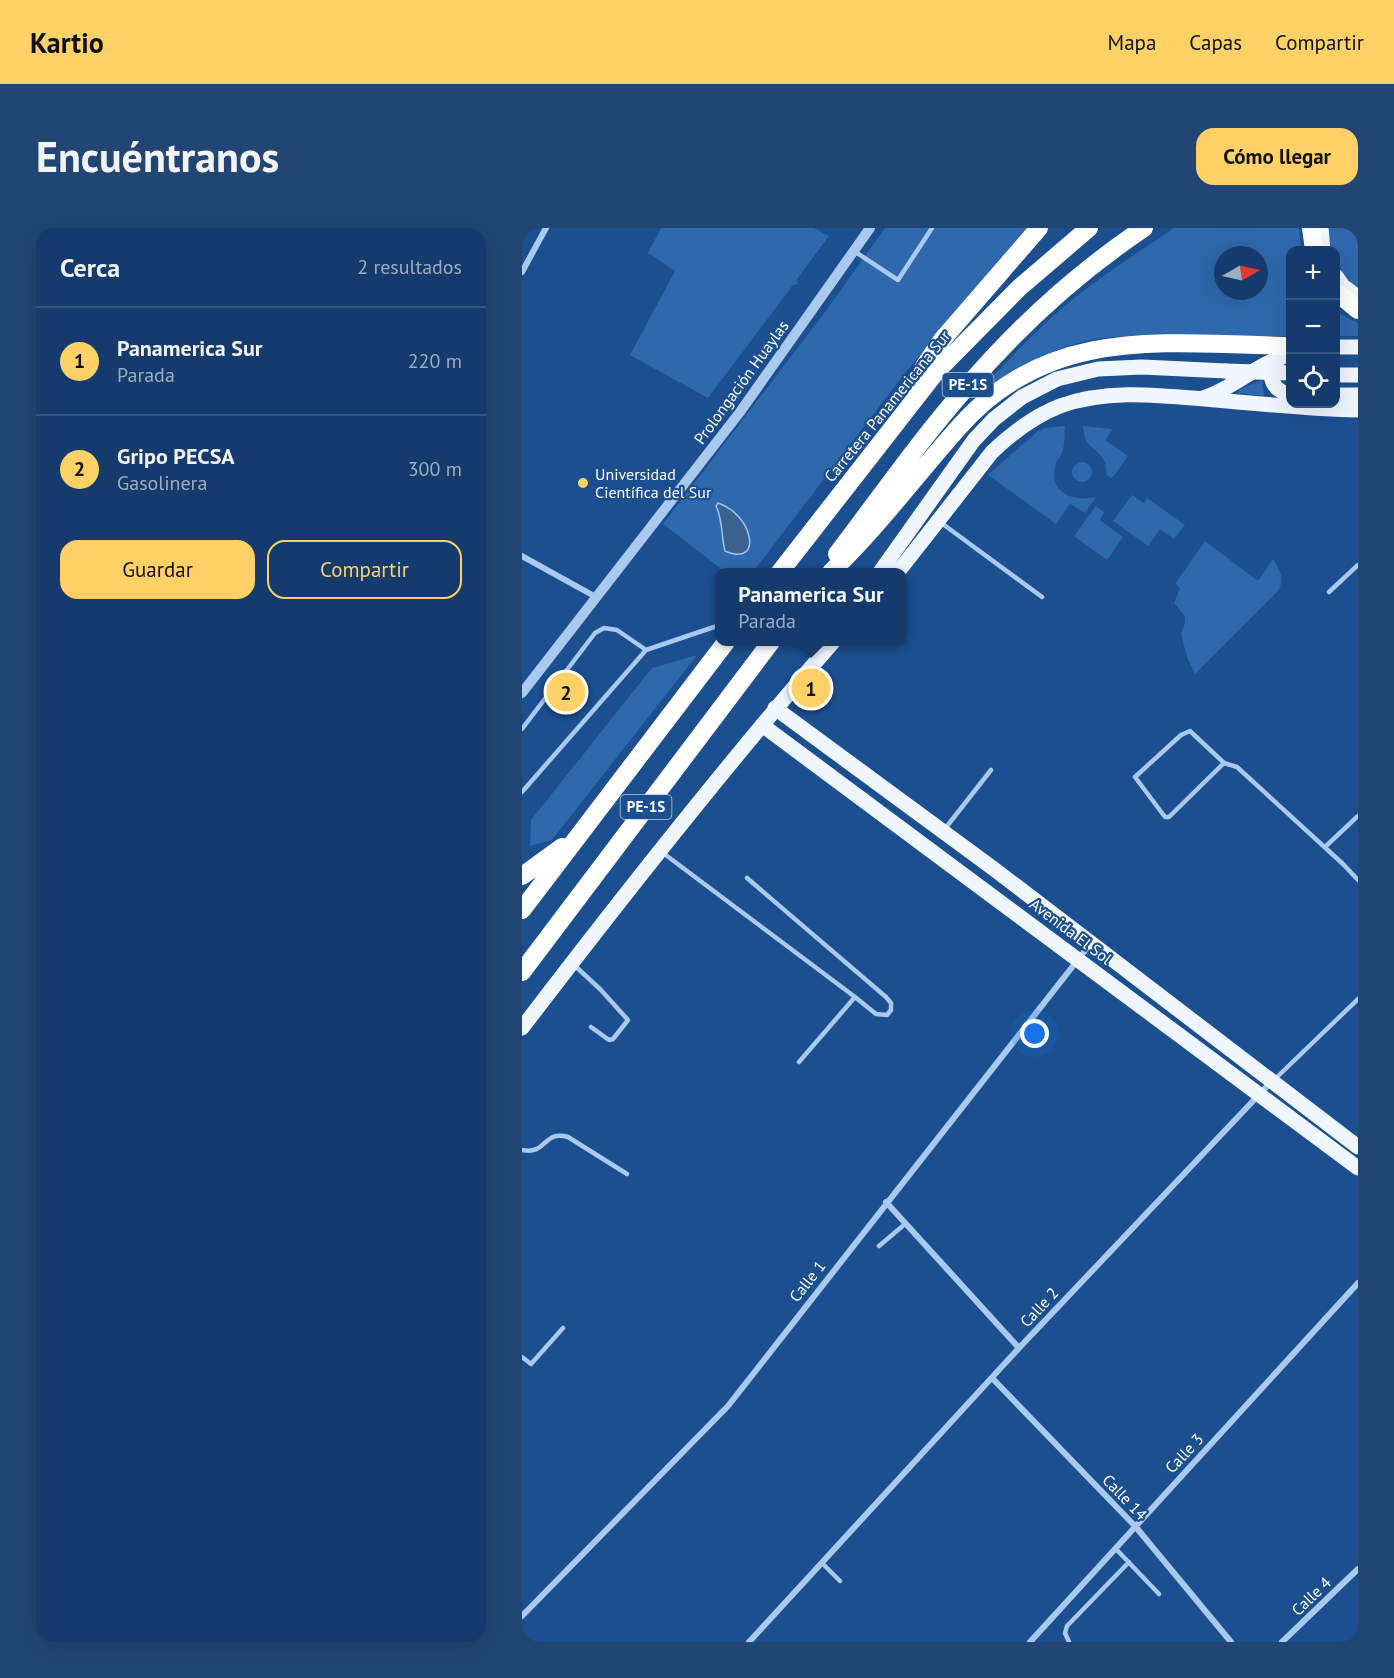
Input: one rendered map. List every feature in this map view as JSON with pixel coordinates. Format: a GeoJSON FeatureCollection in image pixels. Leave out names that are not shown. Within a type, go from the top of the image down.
{"type":"FeatureCollection","features":[{"type":"Feature","properties":{"kind":"highway"},"geometry":{"type":"LineString","coordinates":[[906,409],[918,380],[942,340],[1039,228]]}},
{"type":"Feature","properties":{"kind":"highway","name":"Carretera Panamericana Sur"},"geometry":{"type":"LineString","coordinates":[[784,568],[936,372],[986,319],[1052,258],[1089,228]]}},
{"type":"Feature","properties":{"kind":"highway","name":"PE-1S"},"geometry":{"type":"LineString","coordinates":[[827,568],[936,424],[999,350],[1069,285],[1144,228]]}},
{"type":"Feature","properties":{"kind":"highway"},"geometry":{"type":"LineString","coordinates":[[1311,228],[1313,246]]}},
{"type":"Feature","properties":{"kind":"highway"},"geometry":{"type":"LineString","coordinates":[[1340,296],[1358,310]]}},
{"type":"Feature","properties":{"kind":"highway"},"geometry":{"type":"LineString","coordinates":[[836,568],[873,530],[970,415],[993,394],[1029,371],[1078,352],[1131,344],[1286,353]]}},
{"type":"Feature","properties":{"kind":"highway","name":"PE-1S"},"geometry":{"type":"LineString","coordinates":[[522,910],[723,646]]}},
{"type":"Feature","properties":{"kind":"highway","name":"PE-1S"},"geometry":{"type":"LineString","coordinates":[[522,972],[768,646]]}},
{"type":"Feature","properties":{"kind":"highway"},"geometry":{"type":"LineString","coordinates":[[523,874],[578,836]]}},
{"type":"Feature","properties":{"kind":"main road"},"geometry":{"type":"LineString","coordinates":[[1321,228],[1323,246]]}},
{"type":"Feature","properties":{"kind":"main road"},"geometry":{"type":"LineString","coordinates":[[1340,282],[1358,297]]}},
{"type":"Feature","properties":{"kind":"main road"},"geometry":{"type":"LineString","coordinates":[[1340,347],[1358,347]]}},
{"type":"Feature","properties":{"kind":"main road"},"geometry":{"type":"LineString","coordinates":[[1200,399],[1226,388],[1266,363],[1286,354]]}},
{"type":"Feature","properties":{"kind":"main road"},"geometry":{"type":"LineString","coordinates":[[1286,355],[1274,366],[1271,378],[1275,388],[1286,393]]}},
{"type":"Feature","properties":{"kind":"main road"},"geometry":{"type":"LineString","coordinates":[[884,568],[974,440],[989,424],[1022,397],[1057,379],[1098,369],[1143,367],[1286,374]]}},
{"type":"Feature","properties":{"kind":"main road"},"geometry":{"type":"LineString","coordinates":[[1340,375],[1358,375]]}},
{"type":"Feature","properties":{"kind":"main road"},"geometry":{"type":"LineString","coordinates":[[902,568],[992,452],[1008,436],[1042,414],[1076,402],[1114,395],[1150,395],[1358,410]]}},
{"type":"Feature","properties":{"kind":"main road"},"geometry":{"type":"LineString","coordinates":[[1340,395],[1358,395]]}},
{"type":"Feature","properties":{"kind":"main road"},"geometry":{"type":"LineString","coordinates":[[522,1028],[775,708],[829,646]]}},
{"type":"Feature","properties":{"kind":"main road","name":"Avenida El Sol"},"geometry":{"type":"LineString","coordinates":[[775,708],[943,831],[1358,1147]]}},
{"type":"Feature","properties":{"kind":"main road","name":"Avenida El Sol"},"geometry":{"type":"LineString","coordinates":[[762,725],[1358,1168]]}},
{"type":"Feature","properties":{"kind":"street"},"geometry":{"type":"LineString","coordinates":[[522,272],[546,228]]}},
{"type":"Feature","properties":{"kind":"street","name":"Prolongación Huaylas"},"geometry":{"type":"LineString","coordinates":[[522,693],[740,412],[870,228]]}},
{"type":"Feature","properties":{"kind":"street"},"geometry":{"type":"LineString","coordinates":[[522,556],[596,597]]}},
{"type":"Feature","properties":{"kind":"street","name":"Calle 1"},"geometry":{"type":"LineString","coordinates":[[522,1616],[728,1406],[1091,943]]}},
{"type":"Feature","properties":{"kind":"street","name":"Calle 2"},"geometry":{"type":"LineString","coordinates":[[749,1642],[1019,1348],[1273,1081]]}},
{"type":"Feature","properties":{"kind":"street"},"geometry":{"type":"LineString","coordinates":[[886,1202],[1019,1348]]}},
{"type":"Feature","properties":{"kind":"street","name":"Calle 3"},"geometry":{"type":"LineString","coordinates":[[1030,1642],[1358,1283]]}},
{"type":"Feature","properties":{"kind":"street","name":"Calle 14"},"geometry":{"type":"LineString","coordinates":[[992,1378],[1135,1526],[1231,1642]]}},
{"type":"Feature","properties":{"kind":"street","name":"Calle 4"},"geometry":{"type":"LineString","coordinates":[[1282,1642],[1358,1569]]}},
{"type":"Feature","properties":{"kind":"lane"},"geometry":{"type":"LineString","coordinates":[[854,251],[898,280],[932,228]]}},
{"type":"Feature","properties":{"kind":"lane"},"geometry":{"type":"LineString","coordinates":[[938,520],[1042,597]]}},
{"type":"Feature","properties":{"kind":"lane"},"geometry":{"type":"LineString","coordinates":[[1329,592],[1358,565]]}},
{"type":"Feature","properties":{"kind":"lane"},"geometry":{"type":"LineString","coordinates":[[522,792],[646,650],[715,627]]}},
{"type":"Feature","properties":{"kind":"lane"},"geometry":{"type":"LineString","coordinates":[[522,729],[595,633],[604,628],[617,630],[646,650]]}},
{"type":"Feature","properties":{"kind":"lane"},"geometry":{"type":"LineString","coordinates":[[1224,763],[1169,817],[1165,817],[1135,777],[1181,735],[1190,731],[1224,763],[1237,767],[1358,880]]}},
{"type":"Feature","properties":{"kind":"lane"},"geometry":{"type":"LineString","coordinates":[[943,831],[991,770]]}},
{"type":"Feature","properties":{"kind":"lane"},"geometry":{"type":"LineString","coordinates":[[1324,847],[1358,816]]}},
{"type":"Feature","properties":{"kind":"lane"},"geometry":{"type":"LineString","coordinates":[[661,851],[876,1014],[887,1015],[891,1010],[891,1003],[886,997],[747,878]]}},
{"type":"Feature","properties":{"kind":"lane"},"geometry":{"type":"LineString","coordinates":[[572,963],[628,1020],[613,1039],[609,1040],[591,1027]]}},
{"type":"Feature","properties":{"kind":"lane"},"geometry":{"type":"LineString","coordinates":[[799,1062],[855,997]]}},
{"type":"Feature","properties":{"kind":"lane","name":"Calle 2"},"geometry":{"type":"LineString","coordinates":[[1273,1081],[1358,999]]}},
{"type":"Feature","properties":{"kind":"lane"},"geometry":{"type":"LineString","coordinates":[[522,1150],[531,1152],[539,1150],[550,1138],[559,1134],[568,1137],[627,1174]]}},
{"type":"Feature","properties":{"kind":"lane"},"geometry":{"type":"LineString","coordinates":[[879,1246],[905,1224]]}},
{"type":"Feature","properties":{"kind":"lane"},"geometry":{"type":"LineString","coordinates":[[522,1357],[531,1364],[563,1328]]}},
{"type":"Feature","properties":{"kind":"lane"},"geometry":{"type":"LineString","coordinates":[[1116,1549],[1159,1594]]}},
{"type":"Feature","properties":{"kind":"lane"},"geometry":{"type":"LineString","coordinates":[[1070,1642],[1065,1633],[1067,1626],[1129,1562]]}},
{"type":"Feature","properties":{"kind":"lane"},"geometry":{"type":"LineString","coordinates":[[822,1563],[840,1581]]}},
{"type":"Feature","properties":{"kind":"shaded area"},"geometry":{"type":"Polygon","coordinates":[[[661,228],[814,228],[829,236],[797,279],[798,284],[793,285],[708,398],[630,355],[675,271],[648,253],[661,228]]]}},
{"type":"Feature","properties":{"kind":"shaded area"},"geometry":{"type":"Polygon","coordinates":[[[885,228],[1027,228],[905,373],[756,568],[720,568],[663,524],[825,312],[885,228]]]}},
{"type":"Feature","properties":{"kind":"shaded area"},"geometry":{"type":"Polygon","coordinates":[[[1174,228],[1299,228],[1301,246],[1286,246],[1286,336],[1138,336],[1087,341],[1059,349],[1031,362],[993,385],[968,405],[1037,331],[1102,277],[1174,228]]]}},
{"type":"Feature","properties":{"kind":"shaded area"},"geometry":{"type":"Polygon","coordinates":[[[1327,228],[1358,228],[1358,291],[1340,267],[1340,246],[1330,246],[1327,228]]]}},
{"type":"Feature","properties":{"kind":"shaded area"},"geometry":{"type":"Polygon","coordinates":[[[1340,314],[1358,323],[1358,336],[1340,336],[1340,314]]]}},
{"type":"Feature","properties":{"kind":"shaded area"},"geometry":{"type":"Polygon","coordinates":[[[1262,380],[1264,396],[1238,393],[1239,390],[1262,380]]]}},
{"type":"Feature","properties":{"kind":"shaded area"},"geometry":{"type":"Polygon","coordinates":[[[1065,426],[1063,450],[1055,467],[1056,484],[1060,490],[1072,497],[1096,497],[1085,513],[1070,504],[1056,524],[988,475],[1038,431],[1044,428],[1065,426]]]}},
{"type":"Feature","properties":{"kind":"shaded area"},"geometry":{"type":"Polygon","coordinates":[[[1083,426],[1113,429],[1105,440],[1128,456],[1111,478],[1107,475],[1103,458],[1087,442],[1083,426]]]}},
{"type":"Feature","properties":{"kind":"shaded area"},"geometry":{"type":"Polygon","coordinates":[[[1078,462],[1086,462],[1092,468],[1092,476],[1086,482],[1078,482],[1072,476],[1072,468],[1078,462]]]}},
{"type":"Feature","properties":{"kind":"shaded area"},"geometry":{"type":"Polygon","coordinates":[[[1132,495],[1144,503],[1147,498],[1185,525],[1174,539],[1160,529],[1148,546],[1113,521],[1132,495]]]}},
{"type":"Feature","properties":{"kind":"shaded area"},"geometry":{"type":"Polygon","coordinates":[[[718,503],[730,509],[746,528],[749,546],[745,552],[737,554],[725,551],[716,506],[718,503]]]}},
{"type":"Feature","properties":{"kind":"shaded area"},"geometry":{"type":"Polygon","coordinates":[[[1096,506],[1104,512],[1100,520],[1123,537],[1107,560],[1074,536],[1096,506]]]}},
{"type":"Feature","properties":{"kind":"shaded area"},"geometry":{"type":"Polygon","coordinates":[[[1205,541],[1258,581],[1273,559],[1280,571],[1281,582],[1278,591],[1195,674],[1187,657],[1181,634],[1185,616],[1174,603],[1180,588],[1175,584],[1205,541]]]}},
{"type":"Feature","properties":{"kind":"shaded area"},"geometry":{"type":"Polygon","coordinates":[[[697,655],[552,840],[530,846],[531,820],[652,668],[697,655]]]}},
{"type":"Feature","properties":{"kind":"place","name":"Universidad Científica del Sur"},"geometry":{"type":"Point","coordinates":[583,483]}},
{"type":"Feature","properties":{"kind":"place","name":"Panamerica Sur"},"geometry":{"type":"Point","coordinates":[811,688]}},
{"type":"Feature","properties":{"kind":"place","name":"Gripo PECSA"},"geometry":{"type":"Point","coordinates":[566,692]}}]}
